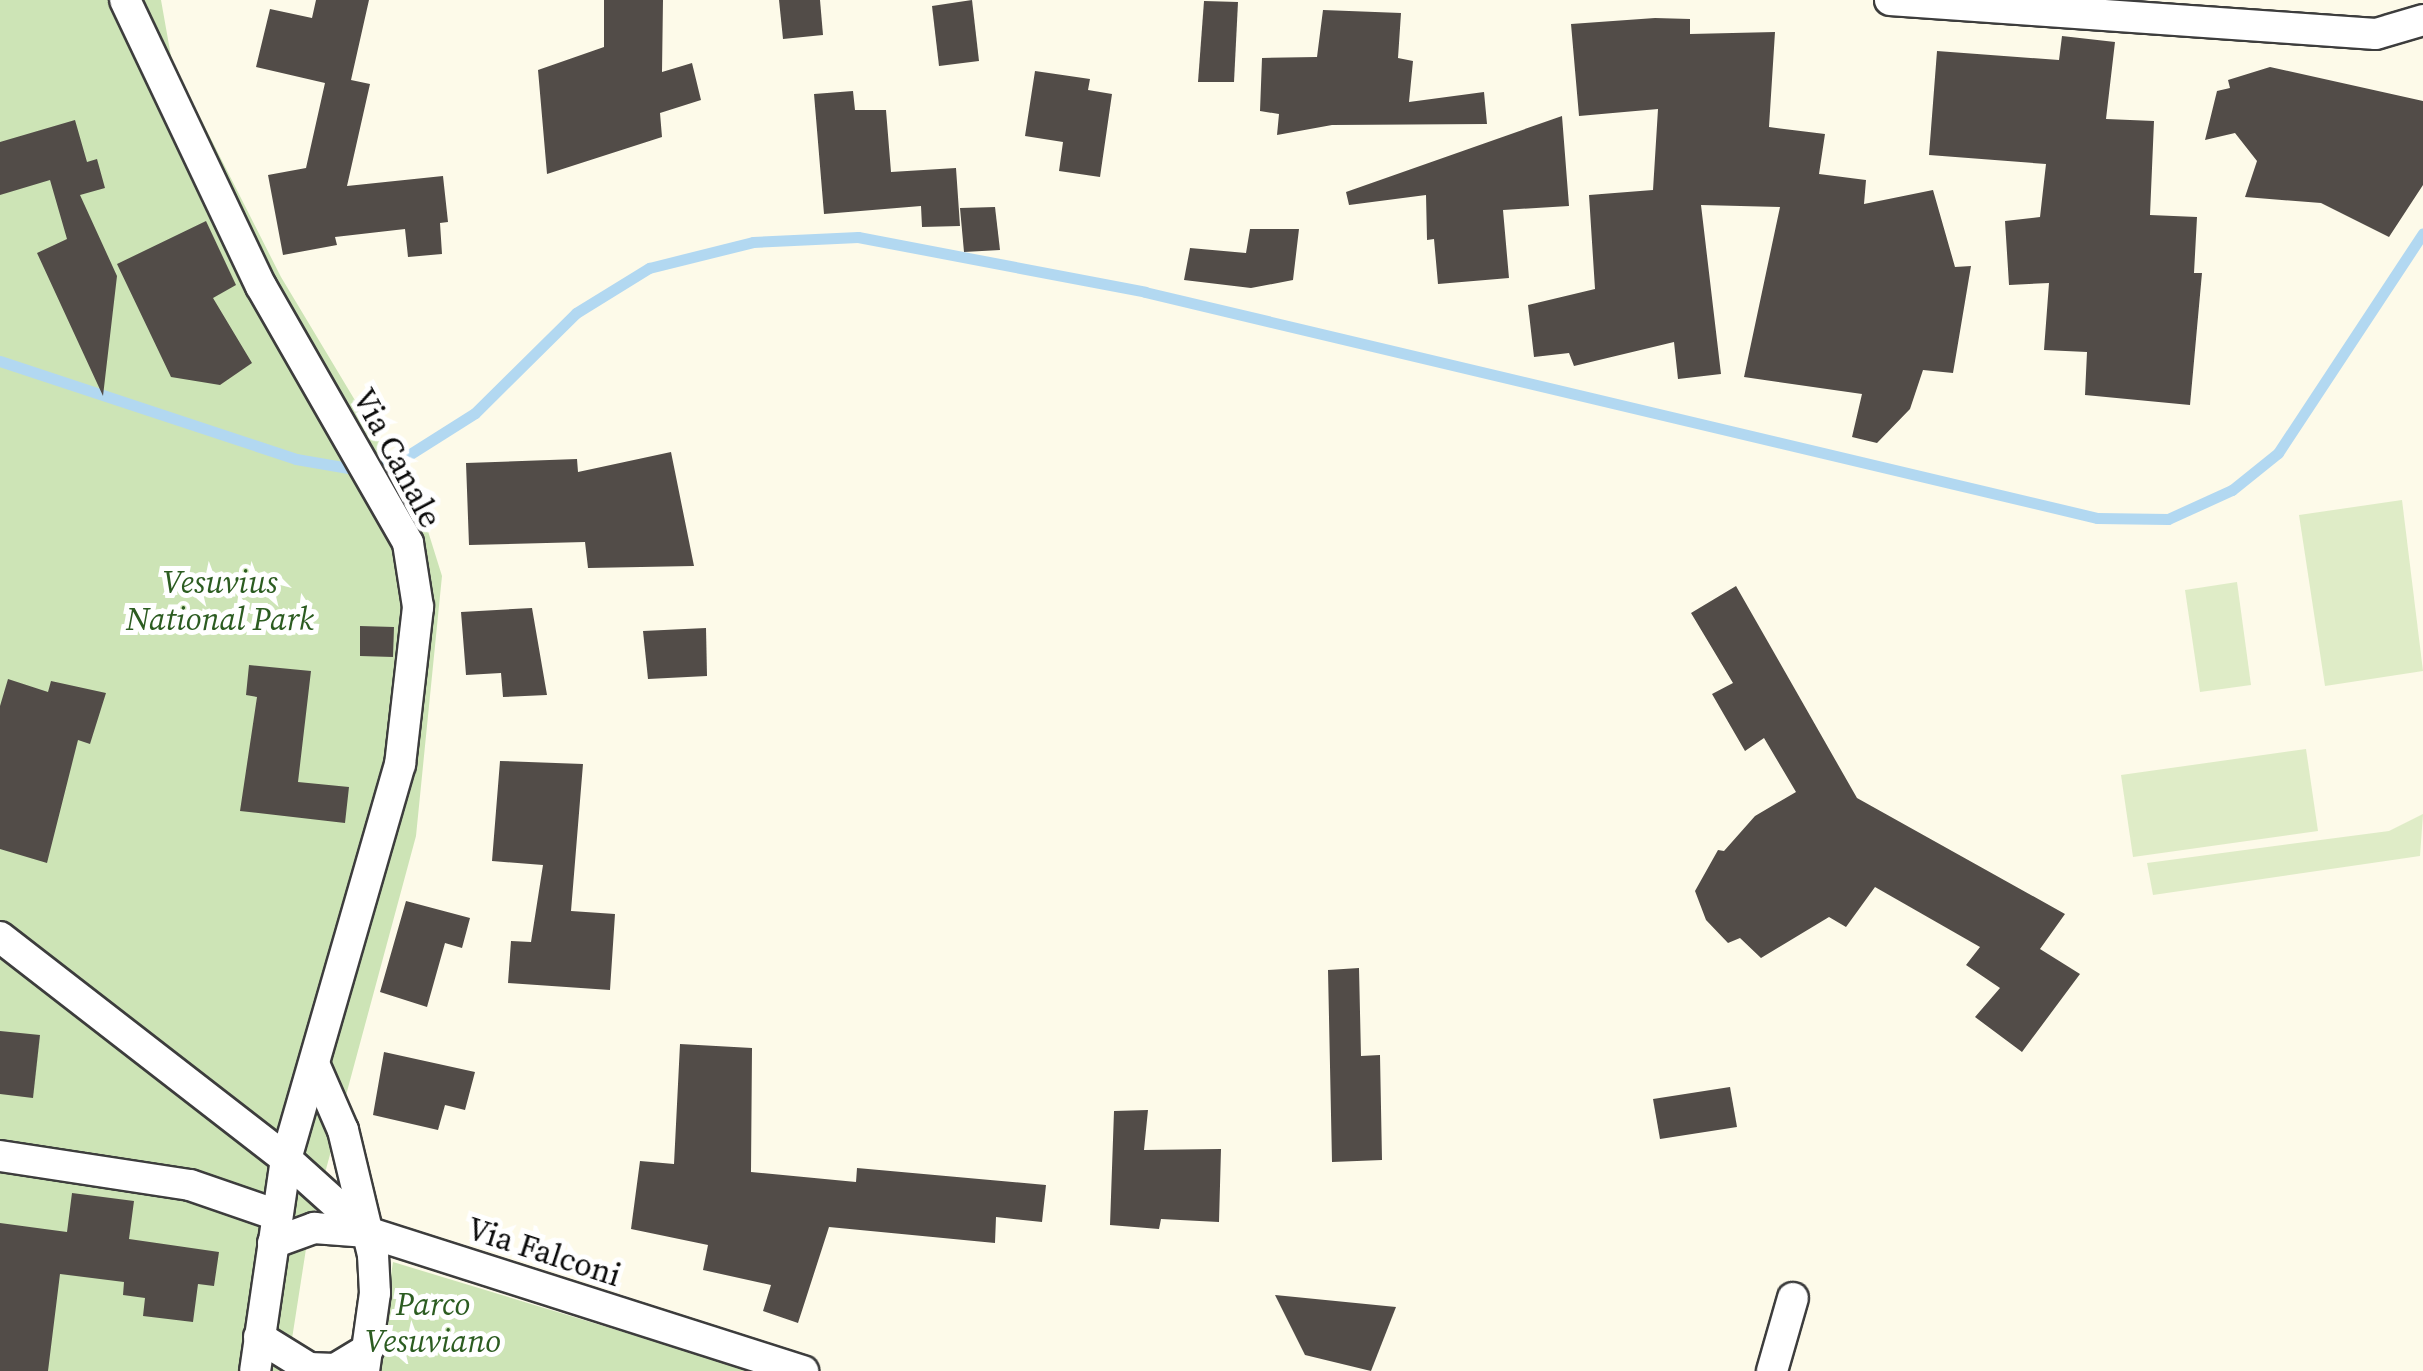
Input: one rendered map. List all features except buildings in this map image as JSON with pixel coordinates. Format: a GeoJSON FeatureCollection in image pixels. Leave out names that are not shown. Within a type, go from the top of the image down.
{"type":"FeatureCollection","features":[{"type":"Feature","properties":{"kind":"street","name":"Via Canale"},"geometry":{"type":"LineString","coordinates":[[125,0],[261,286],[408,543],[418,608],[400,764],[286,1160],[276,1229]]}},
{"type":"Feature","properties":{"kind":"street"},"geometry":{"type":"LineString","coordinates":[[1890,0],[2376,34],[2423,20]]}},
{"type":"Feature","properties":{"kind":"street","name":"Via Falconi"},"geometry":{"type":"LineString","coordinates":[[0,937],[286,1160],[367,1232],[803,1371]]}},
{"type":"Feature","properties":{"kind":"street"},"geometry":{"type":"LineString","coordinates":[[260,1338],[308,1368],[335,1369],[366,1360],[376,1293],[367,1232],[343,1130],[315,1066]]}},
{"type":"Feature","properties":{"kind":"street"},"geometry":{"type":"LineString","coordinates":[[0,1156],[190,1184],[276,1229],[367,1232]]}},
{"type":"Feature","properties":{"kind":"street"},"geometry":{"type":"LineString","coordinates":[[254,1371],[276,1229]]}},
{"type":"Feature","properties":{"kind":"street"},"geometry":{"type":"LineString","coordinates":[[1772,1371],[1793,1298]]}},
{"type":"Feature","properties":{"kind":"green space","name":"Vesuvius National Park"},"geometry":{"type":"Polygon","coordinates":[[[0,0],[161,0],[172,62],[281,277],[422,512],[442,576],[416,836],[308,1236],[287,1371],[0,1371],[0,0]]]}},
{"type":"Feature","properties":{"kind":"green space"},"geometry":{"type":"Polygon","coordinates":[[[2402,500],[2423,671],[2325,686],[2299,515],[2402,500]]]}},
{"type":"Feature","properties":{"kind":"green space"},"geometry":{"type":"Polygon","coordinates":[[[2237,582],[2251,685],[2200,692],[2185,590],[2237,582]]]}},
{"type":"Feature","properties":{"kind":"green space"},"geometry":{"type":"Polygon","coordinates":[[[2306,749],[2318,831],[2133,857],[2121,775],[2306,749]]]}},
{"type":"Feature","properties":{"kind":"green space"},"geometry":{"type":"Polygon","coordinates":[[[2423,814],[2420,856],[2153,895],[2147,863],[2389,831],[2423,814]]]}},
{"type":"Feature","properties":{"kind":"green space","name":"Parco Vesuviano"},"geometry":{"type":"Polygon","coordinates":[[[393,1262],[752,1371],[376,1371],[393,1262]]]}},
{"type":"Feature","properties":{"kind":"waterway"},"geometry":{"type":"LineString","coordinates":[[0,361],[296,459],[354,469],[407,456],[475,413],[576,313],[649,268],[753,242],[858,237],[1145,292],[2097,518],[2168,519],[2232,490],[2278,453],[2423,233]]}}]}
